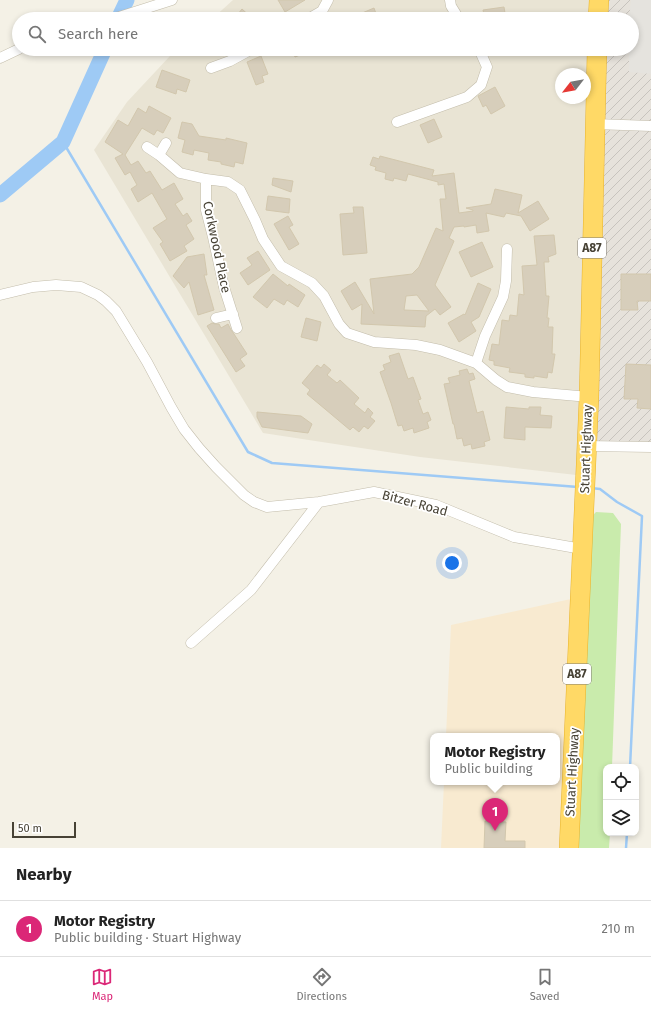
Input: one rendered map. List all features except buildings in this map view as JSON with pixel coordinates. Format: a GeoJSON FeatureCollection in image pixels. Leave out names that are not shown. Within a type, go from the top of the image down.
{"type":"FeatureCollection","features":[{"type":"Feature","properties":{"kind":"highway"},"geometry":{"type":"LineString","coordinates":[[598,12],[599,0]]}},
{"type":"Feature","properties":{"kind":"highway","name":"Stuart Highway"},"geometry":{"type":"LineString","coordinates":[[569,848],[589,396],[597,56]]}},
{"type":"Feature","properties":{"kind":"street"},"geometry":{"type":"LineString","coordinates":[[135,12],[172,0]]}},
{"type":"Feature","properties":{"kind":"street"},"geometry":{"type":"LineString","coordinates":[[322,12],[328,0]]}},
{"type":"Feature","properties":{"kind":"street"},"geometry":{"type":"LineString","coordinates":[[450,0],[451,6],[455,12]]}},
{"type":"Feature","properties":{"kind":"street"},"geometry":{"type":"LineString","coordinates":[[0,58],[12,52]]}},
{"type":"Feature","properties":{"kind":"street"},"geometry":{"type":"LineString","coordinates":[[212,68],[239,56]]}},
{"type":"Feature","properties":{"kind":"street"},"geometry":{"type":"LineString","coordinates":[[397,122],[467,98],[481,85],[486,67],[482,56]]}},
{"type":"Feature","properties":{"kind":"street"},"geometry":{"type":"LineString","coordinates":[[595,124],[651,126]]}},
{"type":"Feature","properties":{"kind":"street"},"geometry":{"type":"LineString","coordinates":[[159,155],[166,143]]}},
{"type":"Feature","properties":{"kind":"street"},"geometry":{"type":"LineString","coordinates":[[147,147],[159,155],[180,174],[228,182],[240,190],[263,239],[281,266],[312,283],[324,296],[339,324],[347,333],[374,342],[416,345],[440,350],[476,363],[507,387],[533,392],[589,396]]}},
{"type":"Feature","properties":{"kind":"street","name":"Corkwood Place"},"geometry":{"type":"LineString","coordinates":[[206,179],[206,210],[224,287],[237,328]]}},
{"type":"Feature","properties":{"kind":"street"},"geometry":{"type":"LineString","coordinates":[[476,363],[485,336],[503,297],[506,281],[507,249]]}},
{"type":"Feature","properties":{"kind":"street","name":"Bitzer Road"},"geometry":{"type":"LineString","coordinates":[[0,295],[33,287],[56,285],[81,287],[98,295],[106,301],[116,311],[127,329],[147,362],[170,407],[184,429],[199,448],[244,495],[267,508],[320,502],[374,492],[436,505],[514,537],[582,549]]}},
{"type":"Feature","properties":{"kind":"street"},"geometry":{"type":"LineString","coordinates":[[216,318],[232,314]]}},
{"type":"Feature","properties":{"kind":"street"},"geometry":{"type":"LineString","coordinates":[[586,446],[651,447]]}},
{"type":"Feature","properties":{"kind":"street"},"geometry":{"type":"LineString","coordinates":[[191,643],[251,590],[320,502]]}},
{"type":"Feature","properties":{"kind":"shaded area"},"geometry":{"type":"Polygon","coordinates":[[[233,0],[599,0],[598,12],[220,12],[233,0]]]}},
{"type":"Feature","properties":{"kind":"shaded area"},"geometry":{"type":"Polygon","coordinates":[[[599,0],[651,0],[651,447],[586,446],[597,56],[639,56],[639,12],[598,12],[599,0]]]}},
{"type":"Feature","properties":{"kind":"shaded area"},"geometry":{"type":"Polygon","coordinates":[[[631,0],[651,0],[651,74],[629,72],[629,56],[639,56],[639,12],[630,12],[631,0]]]}},
{"type":"Feature","properties":{"kind":"shaded area"},"geometry":{"type":"Polygon","coordinates":[[[170,56],[597,56],[585,476],[420,457],[263,433],[94,150],[127,102],[170,56]]]}},
{"type":"Feature","properties":{"kind":"shaded area"},"geometry":{"type":"Polygon","coordinates":[[[580,597],[569,848],[441,848],[444,785],[560,785],[560,733],[446,733],[451,625],[580,597]]]}},
{"type":"Feature","properties":{"kind":"green space"},"geometry":{"type":"Polygon","coordinates":[[[596,512],[613,513],[621,524],[612,764],[603,764],[603,836],[610,836],[609,848],[569,848],[583,526],[596,512]]]}},
{"type":"Feature","properties":{"kind":"waterway"},"geometry":{"type":"LineString","coordinates":[[121,12],[127,0]]}},
{"type":"Feature","properties":{"kind":"waterway"},"geometry":{"type":"LineString","coordinates":[[0,195],[63,142],[102,56]]}},
{"type":"Feature","properties":{"kind":"waterway"},"geometry":{"type":"LineString","coordinates":[[63,142],[248,452],[272,463],[578,487]]}},
{"type":"Feature","properties":{"kind":"waterway"},"geometry":{"type":"LineString","coordinates":[[591,488],[600,489],[617,502],[642,516],[630,764]]}},
{"type":"Feature","properties":{"kind":"waterway"},"geometry":{"type":"LineString","coordinates":[[626,848],[627,836]]}},
{"type":"Feature","properties":{"kind":"place","name":"Motor Registry"},"geometry":{"type":"Point","coordinates":[495,831]}}]}
